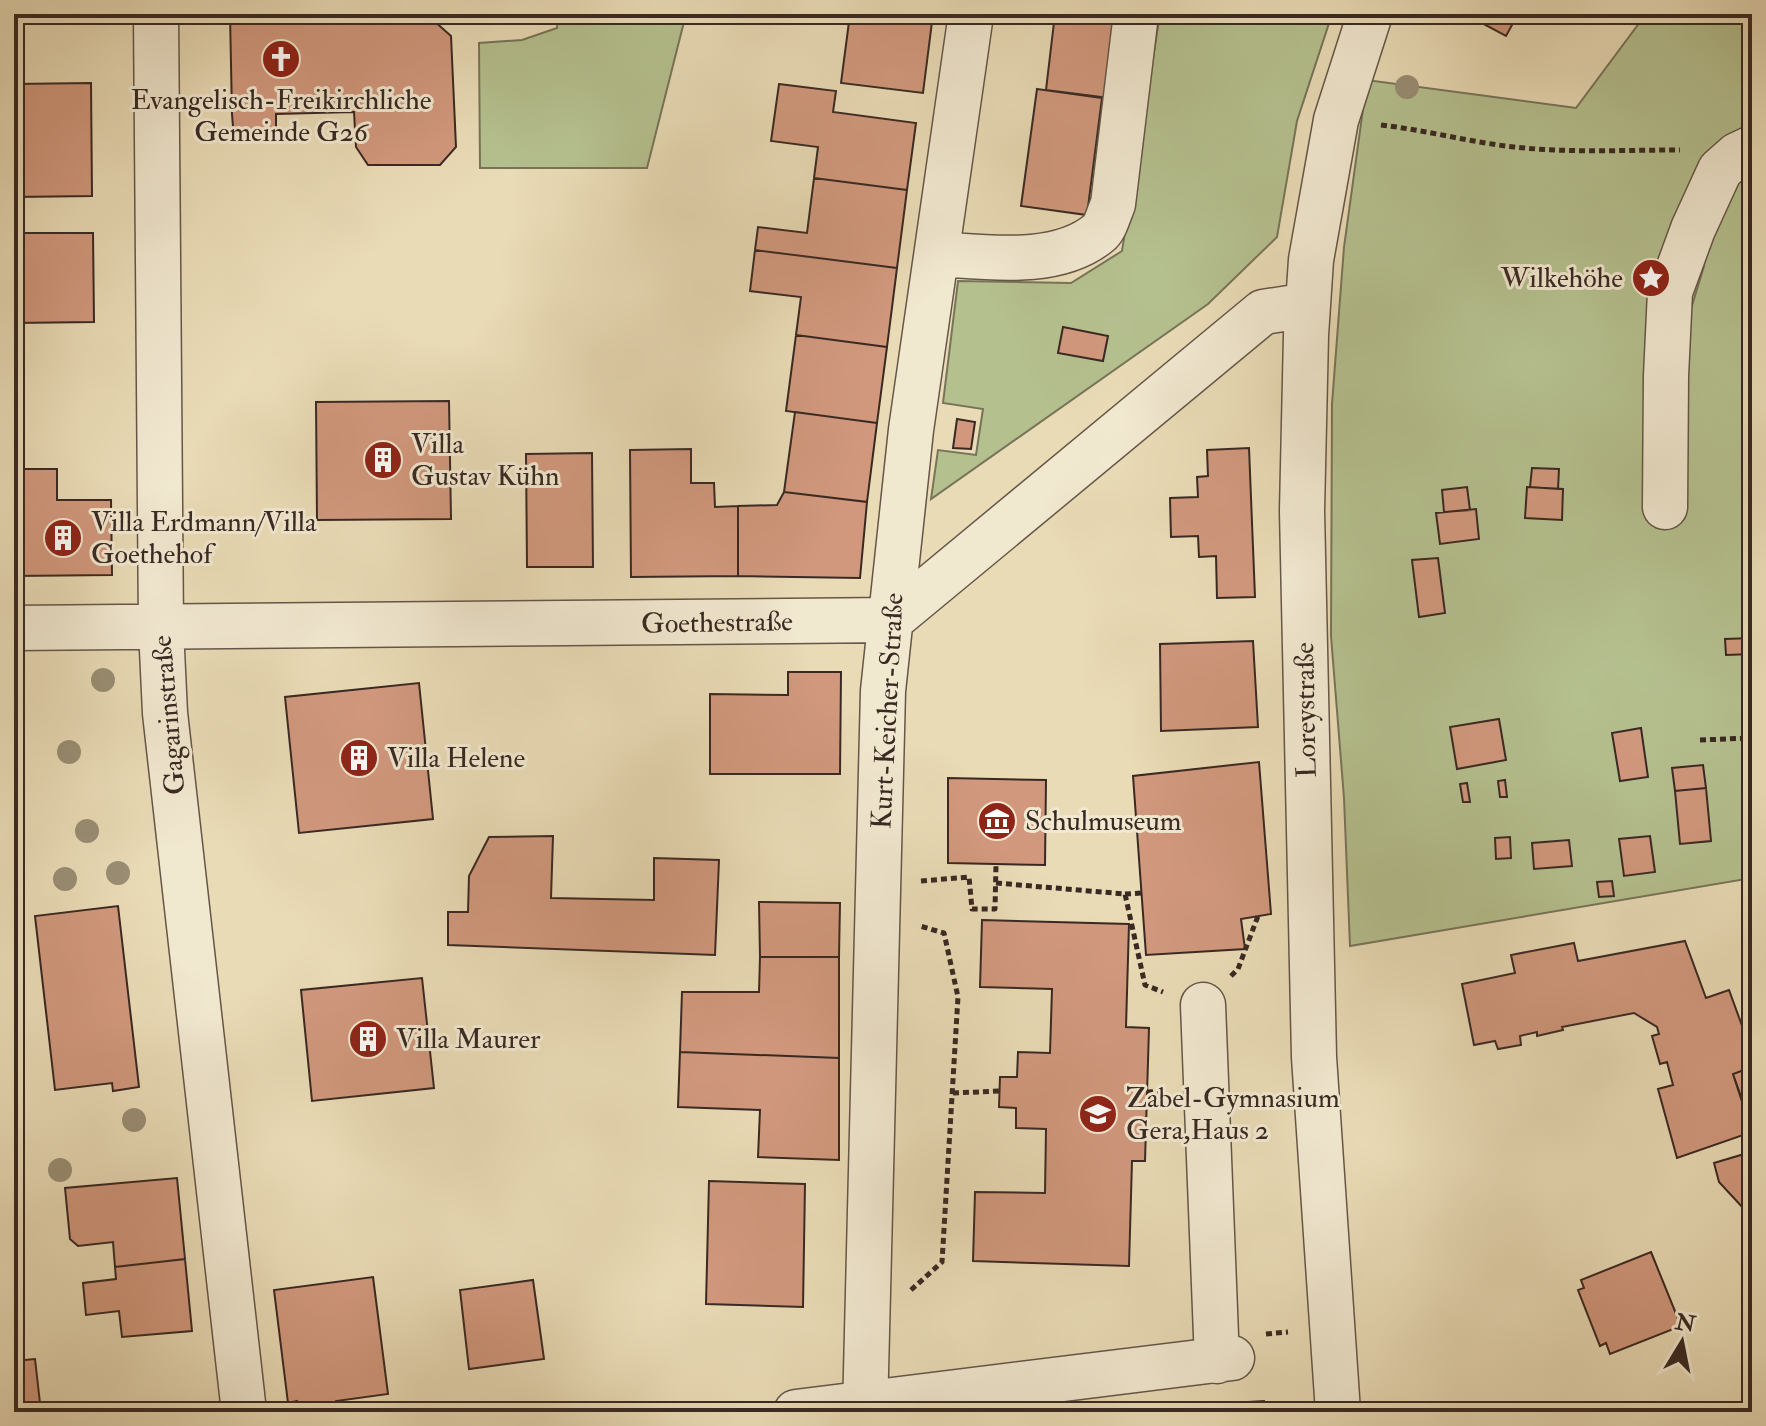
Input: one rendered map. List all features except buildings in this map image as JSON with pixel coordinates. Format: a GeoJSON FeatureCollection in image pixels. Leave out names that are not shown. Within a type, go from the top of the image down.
{"type":"FeatureCollection","features":[{"type":"Feature","properties":{"kind":"street","name":"Gagarinstraße"},"geometry":{"type":"LineString","coordinates":[[156,14],[161,629],[165,713],[244,1412]]}},
{"type":"Feature","properties":{"kind":"street","name":"Kurt-Keicher-Straße"},"geometry":{"type":"LineString","coordinates":[[865,1408],[880,913],[883,691],[911,430],[971,14]]}},
{"type":"Feature","properties":{"kind":"street"},"geometry":{"type":"LineString","coordinates":[[937,254],[1028,259],[1077,246],[1102,231],[1113,204],[1136,14]]}},
{"type":"Feature","properties":{"kind":"street","name":"Loreystraße"},"geometry":{"type":"LineString","coordinates":[[1338,1412],[1314,1057],[1302,511],[1311,260],[1336,120],[1370,14]]}},
{"type":"Feature","properties":{"kind":"street"},"geometry":{"type":"LineString","coordinates":[[1665,507],[1670,292],[1693,229],[1720,170],[1737,155],[1752,148]]}},
{"type":"Feature","properties":{"kind":"street"},"geometry":{"type":"LineString","coordinates":[[891,620],[1263,312],[1308,305]]}},
{"type":"Feature","properties":{"kind":"street","name":"Goethestraße"},"geometry":{"type":"LineString","coordinates":[[14,628],[891,620]]}},
{"type":"Feature","properties":{"kind":"street"},"geometry":{"type":"LineString","coordinates":[[796,1412],[865,1408],[1236,1351],[1203,1005]]}},
{"type":"Feature","properties":{"kind":"path"},"geometry":{"type":"LineString","coordinates":[[1336,120],[1428,131],[1512,147],[1567,151],[1687,150]]}},
{"type":"Feature","properties":{"kind":"path"},"geometry":{"type":"LineString","coordinates":[[1700,740],[1752,738]]}},
{"type":"Feature","properties":{"kind":"path"},"geometry":{"type":"LineString","coordinates":[[935,880],[969,877],[972,909],[995,909],[996,864]]}},
{"type":"Feature","properties":{"kind":"path"},"geometry":{"type":"LineString","coordinates":[[996,883],[1142,893]]}},
{"type":"Feature","properties":{"kind":"path"},"geometry":{"type":"LineString","coordinates":[[1125,894],[1145,985],[1203,1005],[1238,969],[1258,916]]}},
{"type":"Feature","properties":{"kind":"path"},"geometry":{"type":"LineString","coordinates":[[868,1305],[912,1290],[942,1262],[958,997],[944,933],[880,913]]}},
{"type":"Feature","properties":{"kind":"path"},"geometry":{"type":"LineString","coordinates":[[953,1093],[1000,1091]]}},
{"type":"Feature","properties":{"kind":"path"},"geometry":{"type":"LineString","coordinates":[[1236,1351],[1333,1328]]}},
{"type":"Feature","properties":{"kind":"green space"},"geometry":{"type":"Polygon","coordinates":[[[558,14],[686,14],[647,168],[480,168],[479,43],[522,40],[557,28],[558,14]]]}},
{"type":"Feature","properties":{"kind":"green space"},"geometry":{"type":"Polygon","coordinates":[[[1160,14],[1332,14],[1297,121],[1277,237],[1208,304],[931,499],[938,450],[976,455],[983,409],[943,403],[958,281],[1071,283],[1122,251],[1160,14]]]}},
{"type":"Feature","properties":{"kind":"green space"},"geometry":{"type":"Polygon","coordinates":[[[1646,14],[1752,14],[1752,878],[1350,946],[1344,798],[1331,636],[1332,404],[1344,247],[1367,80],[1576,108],[1646,14]],[[1667,258],[1687,322],[1704,266],[1667,258]]]}},
{"type":"Feature","properties":{"kind":"place","name":"Evangelisch-Freikirchliche Gemeinde G26"},"geometry":{"type":"Point","coordinates":[281,59]}},
{"type":"Feature","properties":{"kind":"place","name":"Wilkehöhe"},"geometry":{"type":"Point","coordinates":[1651,278]}},
{"type":"Feature","properties":{"kind":"place","name":"Villa Gustav Kühn"},"geometry":{"type":"Point","coordinates":[383,460]}},
{"type":"Feature","properties":{"kind":"place","name":"Villa Erdmann/Villa Goethehof"},"geometry":{"type":"Point","coordinates":[63,538]}},
{"type":"Feature","properties":{"kind":"place","name":"Villa Helene"},"geometry":{"type":"Point","coordinates":[359,758]}},
{"type":"Feature","properties":{"kind":"place","name":"Schulmuseum"},"geometry":{"type":"Point","coordinates":[997,821]}},
{"type":"Feature","properties":{"kind":"place","name":"Villa Maurer"},"geometry":{"type":"Point","coordinates":[368,1039]}},
{"type":"Feature","properties":{"kind":"place","name":"Zabel-Gymnasium Gera,Haus 2"},"geometry":{"type":"Point","coordinates":[1098,1114]}}]}
